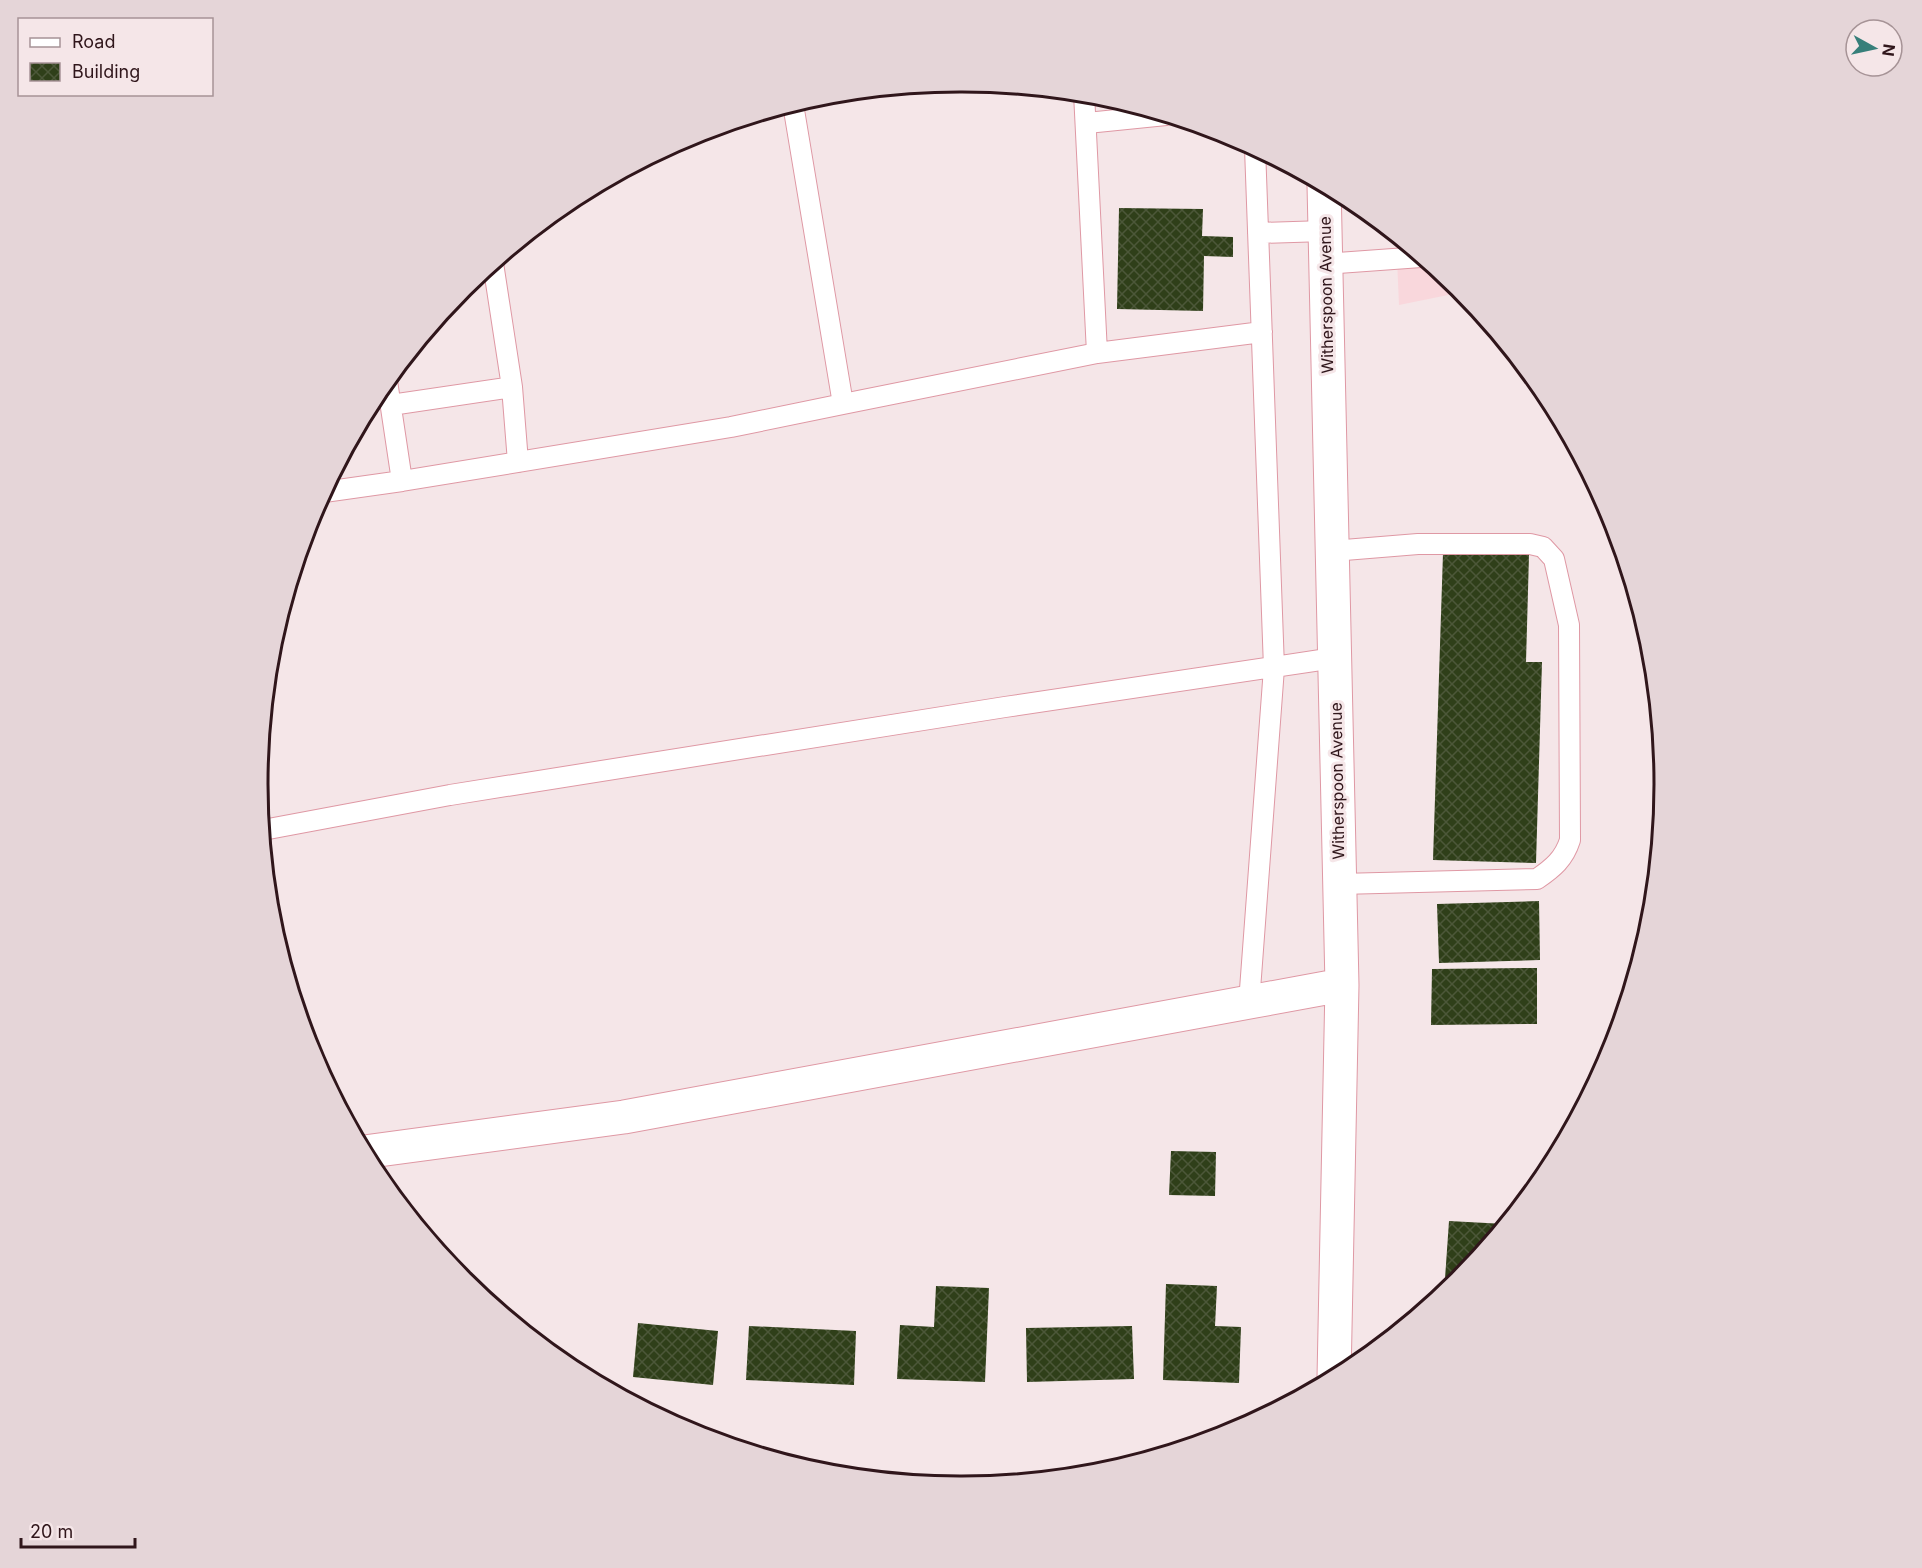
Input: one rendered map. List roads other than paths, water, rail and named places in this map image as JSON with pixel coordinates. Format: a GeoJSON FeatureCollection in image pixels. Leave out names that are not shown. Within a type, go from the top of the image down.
{"type":"FeatureCollection","features":[{"type":"Feature","properties":{"kind":"street","name":"Witherspoon Avenue"},"geometry":{"type":"LineString","coordinates":[[1324,195],[1342,985],[1334,1367]]}},
{"type":"Feature","properties":{"kind":"street"},"geometry":{"type":"LineString","coordinates":[[374,1151],[624,1117],[1342,985]]}},
{"type":"Feature","properties":{"kind":"lane"},"geometry":{"type":"LineString","coordinates":[[1085,103],[1097,353]]}},
{"type":"Feature","properties":{"kind":"lane"},"geometry":{"type":"LineString","coordinates":[[795,112],[843,404]]}},
{"type":"Feature","properties":{"kind":"lane"},"geometry":{"type":"LineString","coordinates":[[1087,123],[1147,117]]}},
{"type":"Feature","properties":{"kind":"lane"},"geometry":{"type":"LineString","coordinates":[[1249,1003],[1274,668],[1255,158]]}},
{"type":"Feature","properties":{"kind":"lane"},"geometry":{"type":"LineString","coordinates":[[1258,233],[1325,231]]}},
{"type":"Feature","properties":{"kind":"lane"},"geometry":{"type":"LineString","coordinates":[[1324,264],[1411,258]]}},
{"type":"Feature","properties":{"kind":"lane"},"geometry":{"type":"LineString","coordinates":[[494,272],[512,387],[518,462]]}},
{"type":"Feature","properties":{"kind":"lane"},"geometry":{"type":"LineString","coordinates":[[334,491],[731,427],[1097,353],[1262,332]]}},
{"type":"Feature","properties":{"kind":"lane"},"geometry":{"type":"LineString","coordinates":[[391,405],[512,387]]}},
{"type":"Feature","properties":{"kind":"lane"},"geometry":{"type":"LineString","coordinates":[[389,393],[402,481]]}},
{"type":"Feature","properties":{"kind":"lane"},"geometry":{"type":"LineString","coordinates":[[1332,551],[1418,544],[1530,544],[1544,547],[1554,559],[1569,625],[1569,840],[1567,849],[1557,865],[1537,879],[1340,884]]}},
{"type":"Feature","properties":{"kind":"lane"},"geometry":{"type":"LineString","coordinates":[[270,829],[450,795],[1017,705],[1334,658]]}}]}
